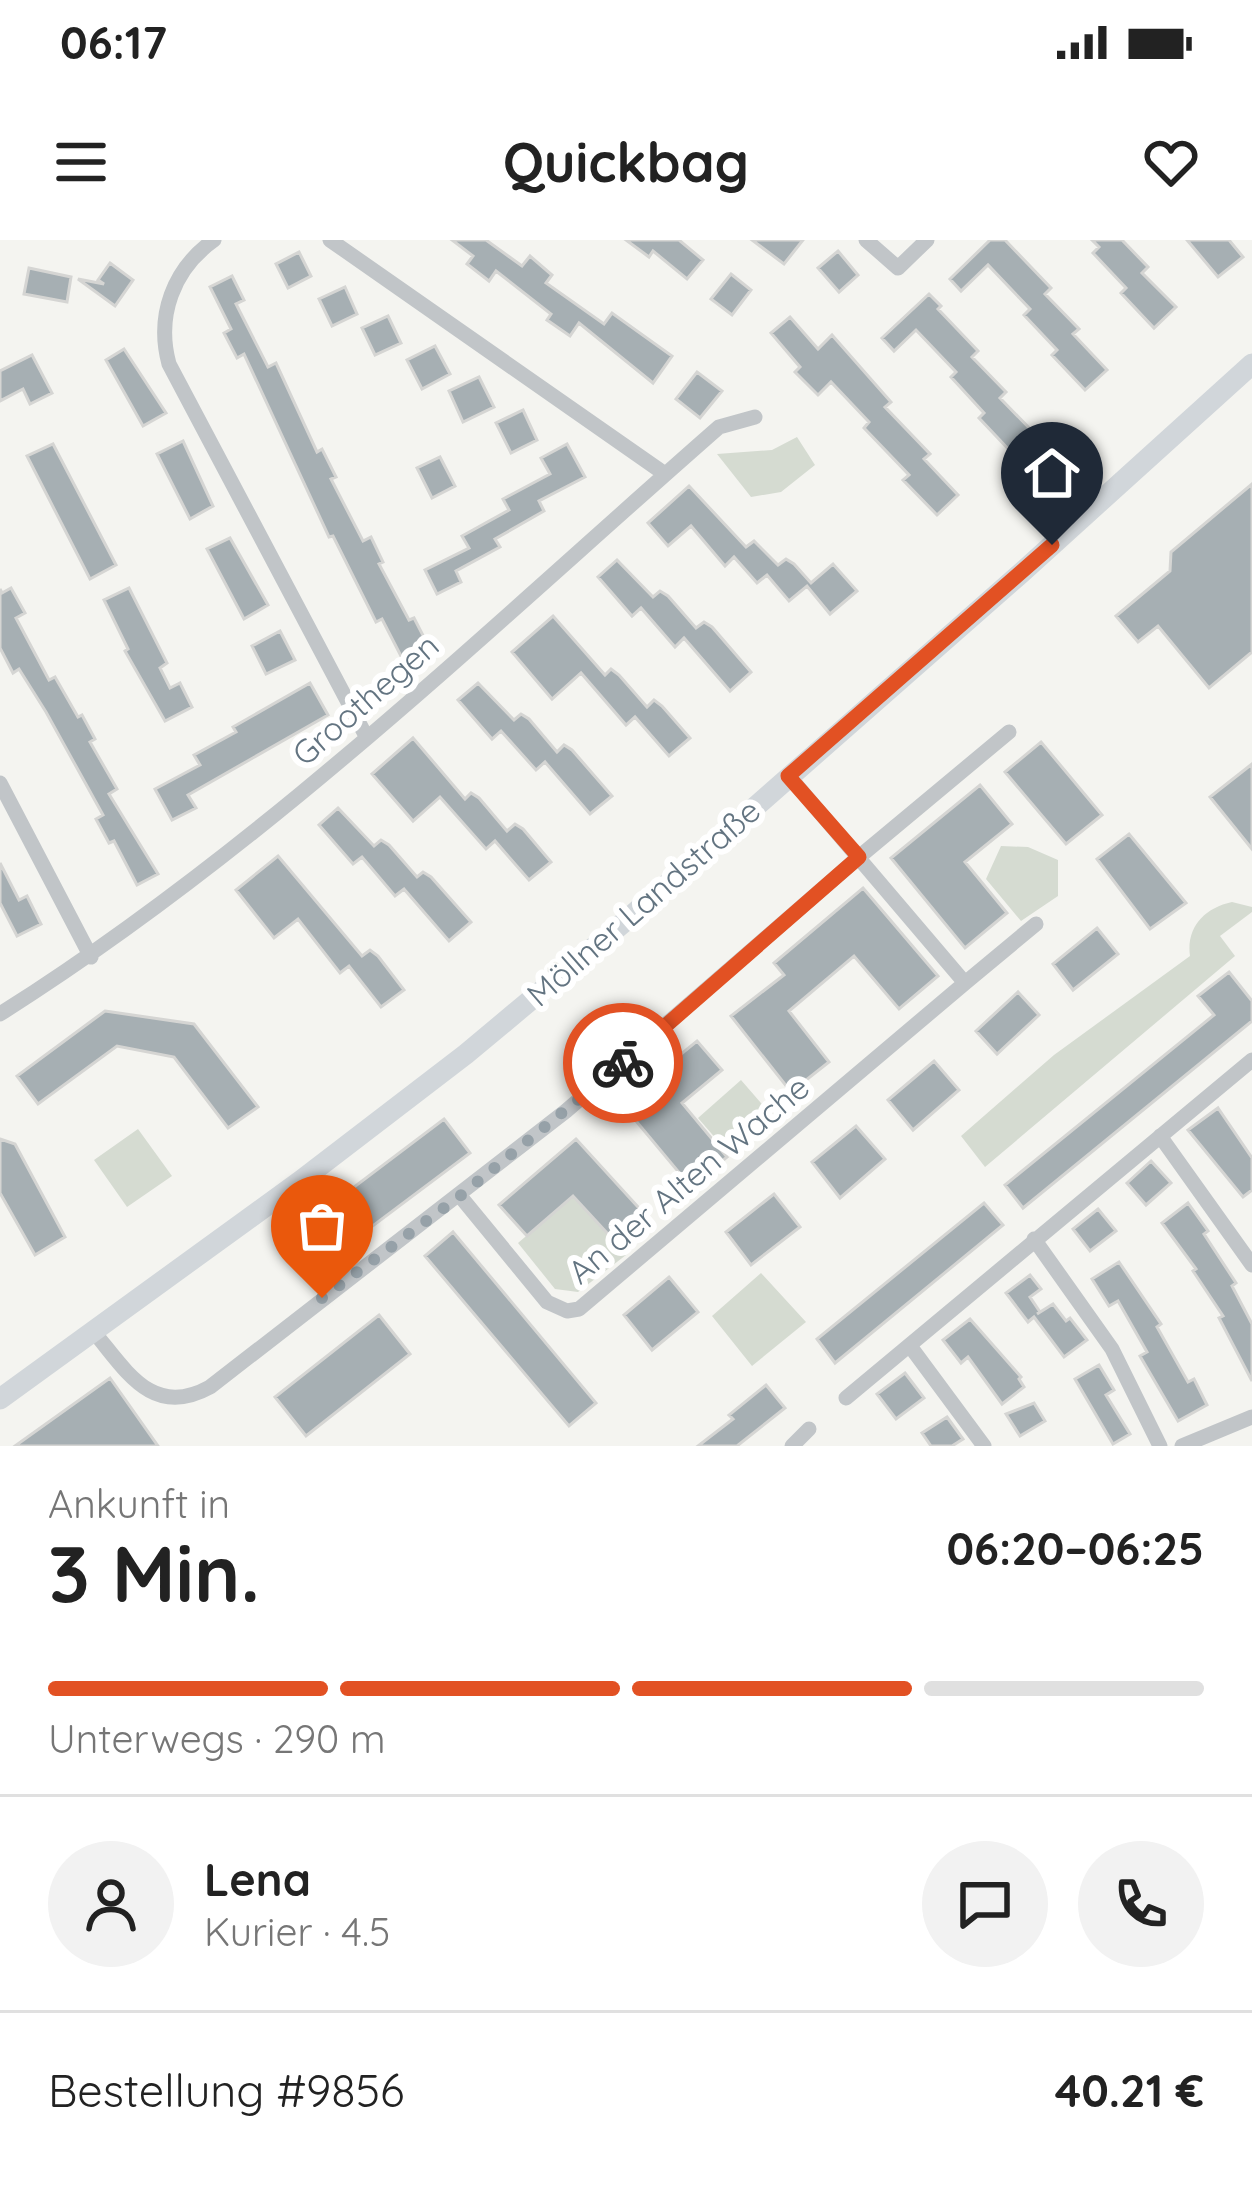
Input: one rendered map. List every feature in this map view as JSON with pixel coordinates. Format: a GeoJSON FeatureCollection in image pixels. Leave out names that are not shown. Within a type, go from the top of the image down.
{"type":"FeatureCollection","features":[{"type":"Feature","properties":{"kind":"main road","name":"Möllner Landstraße"},"geometry":{"type":"LineString","coordinates":[[0,1399],[299,1183],[466,1054],[629,918],[1252,364]]}},
{"type":"Feature","properties":{"kind":"street"},"geometry":{"type":"LineString","coordinates":[[214,240],[187,264],[169,298],[164,335],[169,364],[367,738]]}},
{"type":"Feature","properties":{"kind":"street"},"geometry":{"type":"LineString","coordinates":[[330,240],[665,474]]}},
{"type":"Feature","properties":{"kind":"street"},"geometry":{"type":"LineString","coordinates":[[866,240],[898,268],[927,240]]}},
{"type":"Feature","properties":{"kind":"street","name":"Groothegen"},"geometry":{"type":"LineString","coordinates":[[0,1014],[91,956],[247,841],[719,427],[755,417]]}},
{"type":"Feature","properties":{"kind":"street"},"geometry":{"type":"LineString","coordinates":[[93,1331],[152,1393],[181,1398],[197,1394],[460,1196],[599,1083],[1010,732]]}},
{"type":"Feature","properties":{"kind":"street"},"geometry":{"type":"LineString","coordinates":[[788,776],[965,983]]}},
{"type":"Feature","properties":{"kind":"street"},"geometry":{"type":"LineString","coordinates":[[0,783],[91,956]]}},
{"type":"Feature","properties":{"kind":"street","name":"An der Alten Wache"},"geometry":{"type":"LineString","coordinates":[[460,1196],[547,1302],[567,1311],[579,1309],[1036,924]]}},
{"type":"Feature","properties":{"kind":"street"},"geometry":{"type":"LineString","coordinates":[[846,1398],[1252,1060]]}},
{"type":"Feature","properties":{"kind":"street"},"geometry":{"type":"LineString","coordinates":[[1160,1136],[1252,1265]]}},
{"type":"Feature","properties":{"kind":"street"},"geometry":{"type":"LineString","coordinates":[[1034,1239],[1112,1349],[1160,1446]]}},
{"type":"Feature","properties":{"kind":"street"},"geometry":{"type":"LineString","coordinates":[[910,1346],[984,1446]]}},
{"type":"Feature","properties":{"kind":"street"},"geometry":{"type":"LineString","coordinates":[[1182,1446],[1252,1417]]}},
{"type":"Feature","properties":{"kind":"street"},"geometry":{"type":"LineString","coordinates":[[792,1446],[809,1429]]}},
{"type":"Feature","properties":{"kind":"shaded area"},"geometry":{"type":"Polygon","coordinates":[[[797,437],[815,465],[781,492],[751,497],[717,454],[772,450],[797,437]]]}},
{"type":"Feature","properties":{"kind":"shaded area"},"geometry":{"type":"Polygon","coordinates":[[[1001,846],[1028,847],[1058,860],[1058,896],[1021,921],[986,879],[1001,846]]]}},
{"type":"Feature","properties":{"kind":"shaded area"},"geometry":{"type":"Polygon","coordinates":[[[1232,902],[1252,907],[1252,912],[1220,936],[1235,956],[985,1167],[961,1136],[1054,1055],[1190,956],[1191,937],[1199,921],[1232,902]]]}},
{"type":"Feature","properties":{"kind":"shaded area"},"geometry":{"type":"Polygon","coordinates":[[[741,1080],[767,1110],[724,1148],[698,1118],[741,1080]]]}},
{"type":"Feature","properties":{"kind":"shaded area"},"geometry":{"type":"Polygon","coordinates":[[[138,1129],[172,1176],[127,1207],[94,1160],[138,1129]]]}},
{"type":"Feature","properties":{"kind":"shaded area"},"geometry":{"type":"Polygon","coordinates":[[[573,1196],[626,1255],[578,1292],[555,1289],[518,1243],[573,1196]]]}},
{"type":"Feature","properties":{"kind":"shaded area"},"geometry":{"type":"Polygon","coordinates":[[[761,1273],[806,1322],[752,1366],[712,1316],[761,1273]]]}},
{"type":"Feature","properties":{"kind":"building"},"geometry":{"type":"Polygon","coordinates":[[[452,240],[486,240],[522,266],[530,256],[552,275],[546,283],[604,324],[612,313],[672,356],[653,383],[579,323],[570,336],[547,320],[551,314],[496,271],[489,281],[467,264],[473,256],[452,240]]]}},
{"type":"Feature","properties":{"kind":"building"},"geometry":{"type":"Polygon","coordinates":[[[626,240],[679,240],[703,260],[687,279],[653,251],[649,257],[626,240]]]}},
{"type":"Feature","properties":{"kind":"building"},"geometry":{"type":"Polygon","coordinates":[[[752,240],[803,240],[784,264],[752,240]]]}},
{"type":"Feature","properties":{"kind":"building"},"geometry":{"type":"Polygon","coordinates":[[[990,240],[1005,240],[1051,288],[1045,294],[1079,329],[1073,334],[1107,370],[1085,390],[1024,315],[1030,309],[988,265],[961,291],[950,279],[990,240]]]}},
{"type":"Feature","properties":{"kind":"building"},"geometry":{"type":"Polygon","coordinates":[[[1092,240],[1122,240],[1148,267],[1142,273],[1176,307],[1154,328],[1121,293],[1126,288],[1093,253],[1099,247],[1092,240]]]}},
{"type":"Feature","properties":{"kind":"building"},"geometry":{"type":"Polygon","coordinates":[[[1187,240],[1229,240],[1243,257],[1218,277],[1187,240]]]}},
{"type":"Feature","properties":{"kind":"building"},"geometry":{"type":"Polygon","coordinates":[[[838,251],[858,275],[839,292],[818,268],[838,251]]]}},
{"type":"Feature","properties":{"kind":"building"},"geometry":{"type":"Polygon","coordinates":[[[299,252],[311,276],[288,288],[276,264],[299,252]]]}},
{"type":"Feature","properties":{"kind":"building"},"geometry":{"type":"Polygon","coordinates":[[[110,263],[133,280],[115,306],[78,279],[104,284],[98,280],[110,263]]]}},
{"type":"Feature","properties":{"kind":"building"},"geometry":{"type":"Polygon","coordinates":[[[29,268],[71,277],[67,302],[24,294],[29,268]]]}},
{"type":"Feature","properties":{"kind":"building"},"geometry":{"type":"Polygon","coordinates":[[[731,274],[751,290],[732,315],[711,299],[731,274]]]}},
{"type":"Feature","properties":{"kind":"building"},"geometry":{"type":"Polygon","coordinates":[[[232,276],[244,300],[236,304],[268,367],[276,363],[317,452],[322,449],[336,477],[331,479],[363,541],[371,537],[383,562],[379,564],[429,647],[403,660],[382,619],[376,622],[333,536],[329,537],[244,354],[237,358],[224,333],[231,329],[210,287],[232,276]]]}},
{"type":"Feature","properties":{"kind":"building"},"geometry":{"type":"Polygon","coordinates":[[[345,287],[357,314],[332,326],[319,299],[345,287]]]}},
{"type":"Feature","properties":{"kind":"building"},"geometry":{"type":"Polygon","coordinates":[[[929,294],[978,351],[972,357],[1006,392],[1000,398],[1034,433],[1012,453],[979,418],[984,413],[951,377],[956,372],[916,330],[894,351],[882,338],[929,294]]]}},
{"type":"Feature","properties":{"kind":"building"},"geometry":{"type":"Polygon","coordinates":[[[388,316],[401,343],[375,355],[362,328],[388,316]]]}},
{"type":"Feature","properties":{"kind":"building"},"geometry":{"type":"Polygon","coordinates":[[[790,317],[818,349],[832,335],[891,402],[885,407],[930,454],[924,459],[958,495],[937,515],[903,480],[909,475],[864,428],[869,422],[831,382],[818,395],[795,372],[800,367],[771,333],[790,317]]]}},
{"type":"Feature","properties":{"kind":"building"},"geometry":{"type":"Polygon","coordinates":[[[435,346],[450,374],[422,389],[407,360],[435,346]]]}},
{"type":"Feature","properties":{"kind":"building"},"geometry":{"type":"Polygon","coordinates":[[[124,349],[166,413],[143,426],[106,360],[124,349]]]}},
{"type":"Feature","properties":{"kind":"building"},"geometry":{"type":"Polygon","coordinates":[[[32,355],[52,393],[30,404],[23,389],[0,401],[0,371],[32,355]]]}},
{"type":"Feature","properties":{"kind":"building"},"geometry":{"type":"Polygon","coordinates":[[[697,372],[722,391],[700,418],[676,399],[697,372]]]}},
{"type":"Feature","properties":{"kind":"building"},"geometry":{"type":"Polygon","coordinates":[[[479,377],[494,407],[463,422],[449,391],[479,377]]]}},
{"type":"Feature","properties":{"kind":"building"},"geometry":{"type":"Polygon","coordinates":[[[523,410],[537,440],[511,453],[496,423],[523,410]]]}},
{"type":"Feature","properties":{"kind":"building"},"geometry":{"type":"Polygon","coordinates":[[[183,441],[213,506],[190,519],[157,454],[183,441]]]}},
{"type":"Feature","properties":{"kind":"building"},"geometry":{"type":"Polygon","coordinates":[[[53,444],[116,565],[90,579],[27,456],[53,444]]]}},
{"type":"Feature","properties":{"kind":"building"},"geometry":{"type":"Polygon","coordinates":[[[567,444],[585,477],[539,501],[544,511],[495,539],[500,547],[456,571],[461,582],[437,594],[425,570],[469,548],[462,536],[509,510],[503,499],[550,474],[541,458],[567,444]]]}},
{"type":"Feature","properties":{"kind":"building"},"geometry":{"type":"Polygon","coordinates":[[[440,457],[455,486],[432,498],[417,468],[440,457]]]}},
{"type":"Feature","properties":{"kind":"building"},"geometry":{"type":"Polygon","coordinates":[[[1252,484],[1252,652],[1209,688],[1158,626],[1138,642],[1116,616],[1170,571],[1171,552],[1252,484]]]}},
{"type":"Feature","properties":{"kind":"building"},"geometry":{"type":"Polygon","coordinates":[[[689,486],[746,547],[754,541],[778,565],[786,559],[794,564],[811,583],[833,564],[857,591],[830,614],[807,586],[789,601],[767,575],[757,583],[734,557],[725,566],[691,526],[668,546],[648,523],[689,486]]]}},
{"type":"Feature","properties":{"kind":"building"},"geometry":{"type":"Polygon","coordinates":[[[230,538],[268,605],[244,619],[207,549],[230,538]]]}},
{"type":"Feature","properties":{"kind":"building"},"geometry":{"type":"Polygon","coordinates":[[[617,560],[653,597],[660,591],[668,596],[696,628],[704,622],[712,627],[751,672],[730,691],[684,638],[675,647],[641,608],[632,616],[598,577],[617,560]]]}},
{"type":"Feature","properties":{"kind":"building"},"geometry":{"type":"Polygon","coordinates":[[[11,588],[25,613],[16,618],[49,680],[55,677],[78,717],[82,715],[95,739],[90,742],[117,789],[109,794],[158,874],[137,885],[114,841],[109,843],[96,819],[103,815],[46,712],[19,669],[13,673],[0,648],[0,589],[2,593],[11,588]]]}},
{"type":"Feature","properties":{"kind":"building"},"geometry":{"type":"Polygon","coordinates":[[[129,588],[167,663],[160,668],[170,688],[180,683],[192,707],[165,721],[125,651],[104,600],[129,588]]]}},
{"type":"Feature","properties":{"kind":"building"},"geometry":{"type":"Polygon","coordinates":[[[553,616],[605,675],[611,669],[619,675],[647,707],[654,700],[690,738],[669,756],[635,717],[626,725],[581,673],[552,699],[512,652],[553,616]]]}},
{"type":"Feature","properties":{"kind":"building"},"geometry":{"type":"Polygon","coordinates":[[[280,631],[295,660],[266,674],[252,646],[280,631]]]}},
{"type":"Feature","properties":{"kind":"building"},"geometry":{"type":"Polygon","coordinates":[[[310,683],[328,715],[188,795],[196,808],[172,820],[155,789],[200,765],[194,755],[236,732],[233,727],[310,683]]]}},
{"type":"Feature","properties":{"kind":"building"},"geometry":{"type":"Polygon","coordinates":[[[478,683],[514,720],[521,714],[529,719],[557,752],[564,745],[572,750],[612,796],[590,814],[545,762],[536,770],[501,731],[492,739],[458,700],[478,683]]]}},
{"type":"Feature","properties":{"kind":"building"},"geometry":{"type":"Polygon","coordinates":[[[413,738],[465,799],[471,793],[479,798],[507,831],[515,824],[523,829],[551,862],[529,880],[495,841],[486,849],[440,797],[413,821],[372,774],[413,738]]]}},
{"type":"Feature","properties":{"kind":"building"},"geometry":{"type":"Polygon","coordinates":[[[1041,742],[1102,815],[1066,844],[1005,772],[1041,742]]]}},
{"type":"Feature","properties":{"kind":"building"},"geometry":{"type":"Polygon","coordinates":[[[1252,764],[1252,849],[1210,797],[1252,764]]]}},
{"type":"Feature","properties":{"kind":"building"},"geometry":{"type":"Polygon","coordinates":[[[980,785],[1012,824],[965,862],[1007,913],[965,948],[891,858],[980,785]]]}},
{"type":"Feature","properties":{"kind":"building"},"geometry":{"type":"Polygon","coordinates":[[[338,808],[374,846],[381,840],[417,877],[423,872],[431,877],[471,922],[449,941],[404,889],[395,896],[362,857],[353,864],[319,825],[338,808]]]}},
{"type":"Feature","properties":{"kind":"building"},"geometry":{"type":"Polygon","coordinates":[[[1129,834],[1186,903],[1150,929],[1097,859],[1129,834]]]}},
{"type":"Feature","properties":{"kind":"building"},"geometry":{"type":"Polygon","coordinates":[[[278,856],[362,956],[370,950],[378,956],[404,990],[381,1007],[349,966],[340,973],[298,919],[274,938],[236,890],[278,856]]]}},
{"type":"Feature","properties":{"kind":"building"},"geometry":{"type":"Polygon","coordinates":[[[0,863],[19,900],[27,896],[41,924],[17,936],[0,903],[0,863]]]}},
{"type":"Feature","properties":{"kind":"building"},"geometry":{"type":"Polygon","coordinates":[[[863,888],[938,976],[899,1009],[854,956],[789,1011],[829,1062],[791,1092],[731,1016],[784,975],[774,963],[863,888]]]}},
{"type":"Feature","properties":{"kind":"building"},"geometry":{"type":"Polygon","coordinates":[[[1097,928],[1118,954],[1073,990],[1053,964],[1097,928]]]}},
{"type":"Feature","properties":{"kind":"building"},"geometry":{"type":"Polygon","coordinates":[[[1229,972],[1252,1001],[1252,1021],[1023,1208],[1005,1185],[1214,1015],[1198,996],[1229,972]]]}},
{"type":"Feature","properties":{"kind":"building"},"geometry":{"type":"Polygon","coordinates":[[[1018,992],[1039,1015],[997,1054],[976,1031],[1018,992]]]}},
{"type":"Feature","properties":{"kind":"building"},"geometry":{"type":"Polygon","coordinates":[[[105,1011],[194,1024],[258,1107],[228,1128],[174,1057],[117,1046],[38,1104],[17,1076],[105,1011]]]}},
{"type":"Feature","properties":{"kind":"building"},"geometry":{"type":"Polygon","coordinates":[[[697,1041],[722,1070],[682,1103],[727,1157],[691,1187],[621,1103],[697,1041]]]}},
{"type":"Feature","properties":{"kind":"building"},"geometry":{"type":"Polygon","coordinates":[[[934,1061],[959,1090],[913,1130],[888,1100],[934,1061]]]}},
{"type":"Feature","properties":{"kind":"building"},"geometry":{"type":"Polygon","coordinates":[[[1218,1108],[1252,1158],[1252,1190],[1243,1197],[1188,1130],[1218,1108]]]}},
{"type":"Feature","properties":{"kind":"building"},"geometry":{"type":"Polygon","coordinates":[[[444,1119],[470,1153],[346,1246],[321,1212],[444,1119]]]}},
{"type":"Feature","properties":{"kind":"building"},"geometry":{"type":"Polygon","coordinates":[[[856,1126],[885,1159],[840,1198],[812,1162],[856,1126]]]}},
{"type":"Feature","properties":{"kind":"building"},"geometry":{"type":"Polygon","coordinates":[[[0,1139],[15,1144],[65,1237],[35,1255],[0,1193],[0,1139]]]}},
{"type":"Feature","properties":{"kind":"building"},"geometry":{"type":"Polygon","coordinates":[[[576,1139],[648,1218],[619,1246],[573,1196],[527,1236],[499,1205],[576,1139]]]}},
{"type":"Feature","properties":{"kind":"building"},"geometry":{"type":"Polygon","coordinates":[[[1151,1161],[1171,1183],[1146,1205],[1127,1183],[1151,1161]]]}},
{"type":"Feature","properties":{"kind":"building"},"geometry":{"type":"Polygon","coordinates":[[[774,1194],[800,1227],[751,1265],[726,1232],[774,1194]]]}},
{"type":"Feature","properties":{"kind":"building"},"geometry":{"type":"Polygon","coordinates":[[[984,1203],[1003,1225],[835,1363],[817,1339],[984,1203]]]}},
{"type":"Feature","properties":{"kind":"building"},"geometry":{"type":"Polygon","coordinates":[[[1188,1203],[1236,1283],[1232,1286],[1252,1324],[1252,1381],[1219,1318],[1223,1316],[1162,1223],[1188,1203]]]}},
{"type":"Feature","properties":{"kind":"building"},"geometry":{"type":"Polygon","coordinates":[[[1098,1209],[1116,1231],[1090,1251],[1073,1229],[1098,1209]]]}},
{"type":"Feature","properties":{"kind":"building"},"geometry":{"type":"Polygon","coordinates":[[[453,1232],[596,1403],[569,1426],[425,1256],[453,1232]]]}},
{"type":"Feature","properties":{"kind":"building"},"geometry":{"type":"Polygon","coordinates":[[[1119,1262],[1161,1324],[1157,1327],[1188,1382],[1194,1379],[1207,1405],[1178,1421],[1140,1356],[1147,1352],[1118,1301],[1109,1306],[1092,1279],[1119,1262]]]}},
{"type":"Feature","properties":{"kind":"building"},"geometry":{"type":"Polygon","coordinates":[[[1030,1275],[1041,1289],[1030,1297],[1037,1314],[1053,1304],[1087,1340],[1064,1357],[1034,1317],[1028,1322],[1006,1293],[1030,1275]]]}},
{"type":"Feature","properties":{"kind":"building"},"geometry":{"type":"Polygon","coordinates":[[[669,1277],[698,1312],[652,1350],[624,1315],[669,1277]]]}},
{"type":"Feature","properties":{"kind":"building"},"geometry":{"type":"Polygon","coordinates":[[[379,1315],[410,1354],[306,1436],[275,1397],[379,1315]]]}},
{"type":"Feature","properties":{"kind":"building"},"geometry":{"type":"Polygon","coordinates":[[[970,1319],[1021,1377],[1024,1387],[1002,1404],[968,1357],[961,1363],[943,1340],[970,1319]]]}},
{"type":"Feature","properties":{"kind":"building"},"geometry":{"type":"Polygon","coordinates":[[[1099,1365],[1114,1390],[1106,1395],[1130,1434],[1113,1444],[1075,1379],[1099,1365]]]}},
{"type":"Feature","properties":{"kind":"building"},"geometry":{"type":"Polygon","coordinates":[[[905,1373],[924,1398],[896,1419],[877,1394],[905,1373]]]}},
{"type":"Feature","properties":{"kind":"building"},"geometry":{"type":"Polygon","coordinates":[[[110,1378],[158,1446],[15,1446],[110,1378]]]}},
{"type":"Feature","properties":{"kind":"building"},"geometry":{"type":"Polygon","coordinates":[[[766,1385],[785,1408],[737,1446],[698,1446],[733,1419],[729,1415],[766,1385]]]}},
{"type":"Feature","properties":{"kind":"building"},"geometry":{"type":"Polygon","coordinates":[[[1034,1403],[1045,1421],[1020,1436],[1006,1414],[1034,1403]]]}},
{"type":"Feature","properties":{"kind":"building"},"geometry":{"type":"Polygon","coordinates":[[[947,1417],[963,1439],[952,1446],[931,1446],[922,1433],[947,1417]]]}},
{"type":"Feature","properties":{"kind":"way so far"},"geometry":{"type":"LineString","coordinates":[[322,1298],[460,1196],[623,1063]]}},
{"type":"Feature","properties":{"kind":"route"},"geometry":{"type":"LineString","coordinates":[[623,1063],[859,857],[788,776],[1052,545]]}}]}
